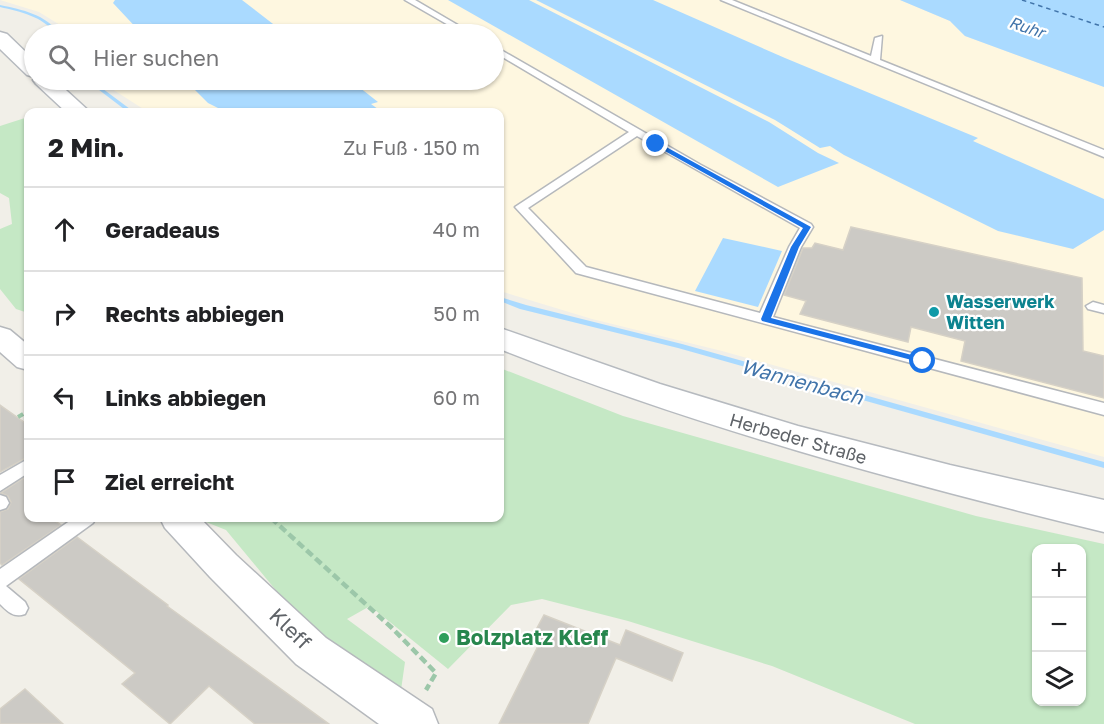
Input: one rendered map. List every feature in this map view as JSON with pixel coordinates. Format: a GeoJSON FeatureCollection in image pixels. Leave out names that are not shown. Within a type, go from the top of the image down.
{"type":"FeatureCollection","features":[{"type":"Feature","properties":{"kind":"main road"},"geometry":{"type":"LineString","coordinates":[[0,38],[24,62]]}},
{"type":"Feature","properties":{"kind":"main road"},"geometry":{"type":"LineString","coordinates":[[54,90],[74,108]]}},
{"type":"Feature","properties":{"kind":"main road","name":"Herbeder Straße"},"geometry":{"type":"LineString","coordinates":[[504,340],[639,392],[725,419],[852,455],[1104,516]]}},
{"type":"Feature","properties":{"kind":"street"},"geometry":{"type":"LineString","coordinates":[[0,336],[24,357]]}},
{"type":"Feature","properties":{"kind":"street","name":"Kleff"},"geometry":{"type":"LineString","coordinates":[[182,522],[223,566],[311,651],[413,722]]}},
{"type":"Feature","properties":{"kind":"lane"},"geometry":{"type":"LineString","coordinates":[[410,0],[452,24]]}},
{"type":"Feature","properties":{"kind":"lane"},"geometry":{"type":"LineString","coordinates":[[725,0],[1104,154]]}},
{"type":"Feature","properties":{"kind":"lane"},"geometry":{"type":"LineString","coordinates":[[875,61],[879,38]]}},
{"type":"Feature","properties":{"kind":"lane"},"geometry":{"type":"LineString","coordinates":[[504,55],[636,132],[807,227],[795,247],[765,319]]}},
{"type":"Feature","properties":{"kind":"lane"},"geometry":{"type":"LineString","coordinates":[[636,132],[521,207],[581,270],[1104,410]]}},
{"type":"Feature","properties":{"kind":"lane"},"geometry":{"type":"LineString","coordinates":[[0,484],[24,468]]}},
{"type":"Feature","properties":{"kind":"lane"},"geometry":{"type":"LineString","coordinates":[[0,580],[81,522]]}},
{"type":"Feature","properties":{"kind":"lane"},"geometry":{"type":"LineString","coordinates":[[0,592],[18,608]]}},
{"type":"Feature","properties":{"kind":"path"},"geometry":{"type":"LineString","coordinates":[[18,417],[24,413]]}},
{"type":"Feature","properties":{"kind":"path"},"geometry":{"type":"LineString","coordinates":[[275,522],[392,628],[436,673],[413,722]]}},
{"type":"Feature","properties":{"kind":"shaded area"},"geometry":{"type":"Polygon","coordinates":[[[0,0],[900,0],[950,21],[965,36],[1104,87],[1104,457],[722,351],[592,319],[504,292],[504,108],[142,108],[114,90],[504,90],[504,24],[58,24],[39,12],[0,0]]]}},
{"type":"Feature","properties":{"kind":"green space"},"geometry":{"type":"Polygon","coordinates":[[[24,118],[24,312],[16,309],[0,289],[0,229],[12,224],[9,198],[0,193],[0,126],[24,118]]]}},
{"type":"Feature","properties":{"kind":"green space"},"geometry":{"type":"Polygon","coordinates":[[[504,370],[623,416],[976,516],[1104,544],[1104,724],[915,724],[772,666],[628,621],[542,599],[511,605],[448,669],[370,606],[347,619],[405,662],[400,697],[322,646],[226,530],[206,522],[504,522],[504,370]]]}},
{"type":"Feature","properties":{"kind":"water"},"geometry":{"type":"Polygon","coordinates":[[[115,0],[242,0],[273,24],[133,24],[113,3],[115,0]]]}},
{"type":"Feature","properties":{"kind":"water"},"geometry":{"type":"Polygon","coordinates":[[[448,0],[529,0],[769,122],[818,153],[839,163],[778,187],[504,32],[504,24],[490,24],[448,0]]]}},
{"type":"Feature","properties":{"kind":"water"},"geometry":{"type":"Polygon","coordinates":[[[536,0],[653,0],[978,138],[973,141],[1104,199],[1104,230],[1073,249],[998,231],[830,146],[820,148],[775,120],[536,0]]]}},
{"type":"Feature","properties":{"kind":"water","name":"Ruhr"},"geometry":{"type":"Polygon","coordinates":[[[900,0],[1104,0],[1104,87],[965,36],[950,21],[900,0]]]}},
{"type":"Feature","properties":{"kind":"water"},"geometry":{"type":"Polygon","coordinates":[[[195,90],[363,90],[378,102],[371,104],[376,108],[218,108],[208,103],[195,90]]]}},
{"type":"Feature","properties":{"kind":"water"},"geometry":{"type":"Polygon","coordinates":[[[723,238],[782,251],[758,307],[695,291],[723,238]]]}},
{"type":"Feature","properties":{"kind":"building","name":"Wasserwerk Witten"},"geometry":{"type":"Polygon","coordinates":[[[851,227],[1082,278],[1083,351],[1104,356],[1104,398],[961,361],[965,341],[911,327],[908,342],[800,314],[806,301],[784,295],[803,248],[812,248],[815,243],[843,250],[851,227]]]}},
{"type":"Feature","properties":{"kind":"building"},"geometry":{"type":"Polygon","coordinates":[[[0,405],[24,422],[24,459],[0,472],[0,405]]]}},
{"type":"Feature","properties":{"kind":"building"},"geometry":{"type":"Polygon","coordinates":[[[24,478],[24,522],[57,522],[61,525],[2,565],[0,563],[0,512],[8,509],[11,502],[8,496],[1,493],[24,478]]]}},
{"type":"Feature","properties":{"kind":"building"},"geometry":{"type":"Polygon","coordinates":[[[77,537],[329,724],[255,724],[209,686],[170,724],[122,684],[135,673],[19,579],[77,537]]]}},
{"type":"Feature","properties":{"kind":"building"},"geometry":{"type":"Polygon","coordinates":[[[544,615],[620,645],[626,630],[683,653],[672,681],[616,658],[588,724],[499,724],[539,644],[530,641],[544,615]]]}},
{"type":"Feature","properties":{"kind":"building"},"geometry":{"type":"Polygon","coordinates":[[[25,689],[63,724],[0,724],[0,709],[25,689]]]}},
{"type":"Feature","properties":{"kind":"waterway","name":"Wannenbach"},"geometry":{"type":"LineString","coordinates":[[0,6],[24,12],[49,24]]}},
{"type":"Feature","properties":{"kind":"waterway","name":"Wannenbach"},"geometry":{"type":"LineString","coordinates":[[101,90],[126,108]]}},
{"type":"Feature","properties":{"kind":"waterway","name":"Wannenbach"},"geometry":{"type":"LineString","coordinates":[[504,300],[679,346],[1104,465]]}},
{"type":"Feature","properties":{"kind":"ferry route"},"geometry":{"type":"LineString","coordinates":[[1022,0],[1104,27]]}},
{"type":"Feature","properties":{"kind":"place","name":"Wasserwerk Witten"},"geometry":{"type":"Point","coordinates":[934,312]}},
{"type":"Feature","properties":{"kind":"place","name":"Bolzplatz Kleff"},"geometry":{"type":"Point","coordinates":[444,638]}},
{"type":"Feature","properties":{"kind":"route"},"geometry":{"type":"LineString","coordinates":[[656,144],[807,227],[795,247],[765,319],[923,361]]}}]}
